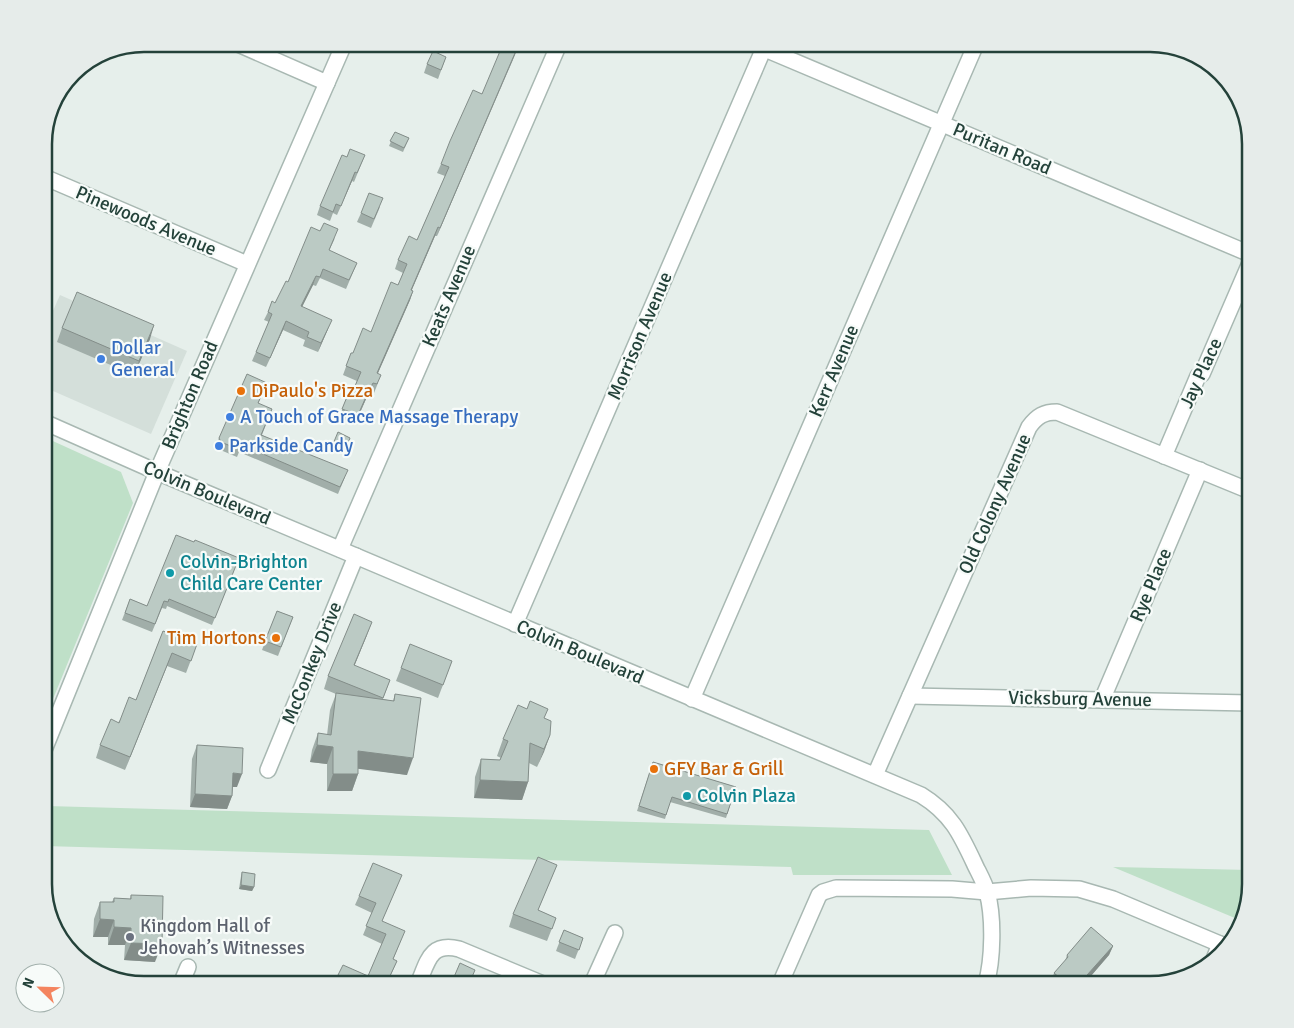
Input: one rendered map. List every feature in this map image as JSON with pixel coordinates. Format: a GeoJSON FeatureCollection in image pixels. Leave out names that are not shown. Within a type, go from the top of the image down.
{"type":"FeatureCollection","features":[{"type":"Feature","properties":{"kind":"street"},"geometry":{"type":"LineString","coordinates":[[256,52],[327,83]]}},
{"type":"Feature","properties":{"kind":"street","name":"Brighton Road"},"geometry":{"type":"LineString","coordinates":[[53,728],[157,472],[341,52]]}},
{"type":"Feature","properties":{"kind":"street","name":"Keats Avenue"},"geometry":{"type":"LineString","coordinates":[[340,549],[556,52]]}},
{"type":"Feature","properties":{"kind":"street","name":"Morrison Avenue"},"geometry":{"type":"LineString","coordinates":[[515,624],[756,52]]}},
{"type":"Feature","properties":{"kind":"street","name":"Puritan Road"},"geometry":{"type":"LineString","coordinates":[[773,52],[1242,251]]}},
{"type":"Feature","properties":{"kind":"street","name":"Kerr Avenue"},"geometry":{"type":"LineString","coordinates":[[692,699],[972,52]]}},
{"type":"Feature","properties":{"kind":"street","name":"Pinewoods Avenue"},"geometry":{"type":"LineString","coordinates":[[53,181],[247,264]]}},
{"type":"Feature","properties":{"kind":"street","name":"Jay Place"},"geometry":{"type":"LineString","coordinates":[[1164,456],[1198,376],[1202,374],[1242,282]]}},
{"type":"Feature","properties":{"kind":"street","name":"Old Colony Avenue"},"geometry":{"type":"LineString","coordinates":[[874,775],[1029,427],[1034,420],[1049,412],[1058,412],[1242,488]]}},
{"type":"Feature","properties":{"kind":"street","name":"Colvin Boulevard"},"geometry":{"type":"LineString","coordinates":[[53,426],[157,472],[921,795],[946,813],[962,836],[987,892],[992,945],[987,976]]}},
{"type":"Feature","properties":{"kind":"street","name":"Rye Place"},"geometry":{"type":"LineString","coordinates":[[1102,700],[1200,470]]}},
{"type":"Feature","properties":{"kind":"street","name":"McConkey Drive"},"geometry":{"type":"LineString","coordinates":[[268,770],[356,556]]}},
{"type":"Feature","properties":{"kind":"street","name":"Vicksburg Avenue"},"geometry":{"type":"LineString","coordinates":[[910,696],[1242,702]]}},
{"type":"Feature","properties":{"kind":"street"},"geometry":{"type":"LineString","coordinates":[[783,976],[819,895],[836,888],[952,889],[987,892],[1031,888],[1079,889],[1112,899],[1219,943]]}},
{"type":"Feature","properties":{"kind":"street"},"geometry":{"type":"LineString","coordinates":[[596,976],[615,933]]}},
{"type":"Feature","properties":{"kind":"street"},"geometry":{"type":"LineString","coordinates":[[421,976],[434,951],[449,947],[460,949],[524,976]]}},
{"type":"Feature","properties":{"kind":"street"},"geometry":{"type":"LineString","coordinates":[[184,976],[188,967]]}},
{"type":"Feature","properties":{"kind":"shaded area"},"geometry":{"type":"Polygon","coordinates":[[[60,295],[187,351],[151,434],[53,391],[53,311],[60,295]]]}},
{"type":"Feature","properties":{"kind":"green space"},"geometry":{"type":"Polygon","coordinates":[[[53,441],[121,472],[133,503],[53,699],[53,441]]]}},
{"type":"Feature","properties":{"kind":"green space"},"geometry":{"type":"Polygon","coordinates":[[[53,806],[929,830],[952,875],[793,875],[791,867],[53,846],[53,806]]]}},
{"type":"Feature","properties":{"kind":"green space"},"geometry":{"type":"Polygon","coordinates":[[[1113,867],[1242,870],[1241,895],[1235,918],[1113,867]]]}},
{"type":"Feature","properties":{"kind":"building"},"geometry":{"type":"Polygon","coordinates":[[[433,52],[446,57],[441,70],[427,64],[433,52]]]}},
{"type":"Feature","properties":{"kind":"building"},"geometry":{"type":"Polygon","coordinates":[[[500,52],[515,52],[440,228],[438,227],[411,290],[413,291],[377,373],[381,375],[377,384],[373,383],[358,415],[342,409],[349,392],[352,393],[361,372],[346,366],[351,353],[353,353],[363,328],[371,332],[391,282],[398,285],[407,264],[398,260],[409,236],[417,240],[449,167],[441,164],[450,141],[473,90],[482,94],[500,52]]]}},
{"type":"Feature","properties":{"kind":"building"},"geometry":{"type":"Polygon","coordinates":[[[395,132],[409,138],[404,148],[390,141],[395,132]]]}},
{"type":"Feature","properties":{"kind":"building"},"geometry":{"type":"Polygon","coordinates":[[[350,149],[365,155],[357,173],[355,172],[341,206],[336,204],[333,212],[320,206],[342,155],[347,157],[350,149]]]}},
{"type":"Feature","properties":{"kind":"building"},"geometry":{"type":"Polygon","coordinates":[[[369,193],[383,198],[374,219],[361,213],[369,193]]]}},
{"type":"Feature","properties":{"kind":"building"},"geometry":{"type":"Polygon","coordinates":[[[324,223],[338,229],[329,250],[357,263],[349,280],[323,269],[320,277],[316,276],[301,306],[332,320],[321,343],[307,337],[309,332],[286,321],[270,358],[256,352],[272,314],[268,312],[272,301],[275,303],[286,281],[288,282],[311,227],[320,231],[324,223]]]}},
{"type":"Feature","properties":{"kind":"building"},"geometry":{"type":"Polygon","coordinates":[[[77,292],[154,325],[139,361],[62,328],[77,292]]]}},
{"type":"Feature","properties":{"kind":"building"},"geometry":{"type":"Polygon","coordinates":[[[247,374],[267,383],[258,403],[272,409],[261,435],[348,470],[340,487],[242,445],[240,450],[221,442],[219,438],[247,374]]]}},
{"type":"Feature","properties":{"kind":"building"},"geometry":{"type":"Polygon","coordinates":[[[338,432],[350,438],[346,449],[333,444],[338,432]]]}},
{"type":"Feature","properties":{"kind":"building"},"geometry":{"type":"Polygon","coordinates":[[[176,535],[194,542],[195,540],[239,558],[215,618],[169,599],[168,602],[164,601],[155,624],[125,613],[130,599],[147,606],[176,535]]]}},
{"type":"Feature","properties":{"kind":"building","name":"Tim Hortons"},"geometry":{"type":"Polygon","coordinates":[[[277,611],[293,617],[281,647],[265,641],[277,611]]]}},
{"type":"Feature","properties":{"kind":"building"},"geometry":{"type":"Polygon","coordinates":[[[354,614],[372,622],[354,665],[390,680],[383,698],[328,676],[354,614]]]}},
{"type":"Feature","properties":{"kind":"building"},"geometry":{"type":"Polygon","coordinates":[[[163,631],[197,644],[191,661],[172,653],[130,757],[100,745],[111,719],[119,723],[129,697],[136,700],[163,631]]]}},
{"type":"Feature","properties":{"kind":"building"},"geometry":{"type":"Polygon","coordinates":[[[410,644],[452,661],[443,685],[401,668],[410,644]]]}},
{"type":"Feature","properties":{"kind":"building"},"geometry":{"type":"Polygon","coordinates":[[[336,693],[394,701],[395,694],[421,698],[413,758],[358,751],[358,774],[333,774],[333,747],[317,745],[318,733],[331,735],[336,693]]]}},
{"type":"Feature","properties":{"kind":"building"},"geometry":{"type":"Polygon","coordinates":[[[530,701],[548,709],[544,718],[551,721],[550,735],[544,749],[530,743],[528,782],[480,780],[481,759],[500,760],[508,741],[503,739],[518,705],[527,709],[530,701]]]}},
{"type":"Feature","properties":{"kind":"building"},"geometry":{"type":"Polygon","coordinates":[[[197,745],[243,748],[242,774],[233,773],[232,796],[195,794],[197,745]]]}},
{"type":"Feature","properties":{"kind":"building","name":"Colvin Plaza"},"geometry":{"type":"Polygon","coordinates":[[[653,762],[736,787],[727,814],[672,797],[666,815],[639,806],[653,762]]]}},
{"type":"Feature","properties":{"kind":"building"},"geometry":{"type":"Polygon","coordinates":[[[538,857],[557,865],[538,910],[556,918],[552,929],[513,914],[538,857]]]}},
{"type":"Feature","properties":{"kind":"building"},"geometry":{"type":"Polygon","coordinates":[[[373,863],[402,875],[382,921],[405,931],[393,959],[397,961],[390,976],[368,976],[386,934],[366,926],[376,903],[359,896],[373,863]]]}},
{"type":"Feature","properties":{"kind":"building"},"geometry":{"type":"Polygon","coordinates":[[[242,872],[255,874],[254,887],[241,885],[242,872]]]}},
{"type":"Feature","properties":{"kind":"building"},"geometry":{"type":"Polygon","coordinates":[[[131,895],[163,896],[162,944],[131,943],[131,928],[114,927],[114,920],[100,919],[100,902],[114,902],[114,898],[131,899],[131,895]]]}},
{"type":"Feature","properties":{"kind":"building"},"geometry":{"type":"Polygon","coordinates":[[[1091,927],[1113,946],[1086,976],[1058,976],[1054,973],[1068,957],[1067,955],[1091,927]]]}},
{"type":"Feature","properties":{"kind":"building"},"geometry":{"type":"Polygon","coordinates":[[[564,930],[583,938],[579,950],[559,942],[564,930]]]}},
{"type":"Feature","properties":{"kind":"building"},"geometry":{"type":"Polygon","coordinates":[[[460,963],[475,970],[472,976],[454,976],[460,963]]]}},
{"type":"Feature","properties":{"kind":"building"},"geometry":{"type":"Polygon","coordinates":[[[343,965],[368,976],[340,976],[338,975],[343,965]]]}},
{"type":"Feature","properties":{"kind":"place","name":"Dollar General"},"geometry":{"type":"Point","coordinates":[101,359]}},
{"type":"Feature","properties":{"kind":"place","name":"DiPaulo's Pizza"},"geometry":{"type":"Point","coordinates":[241,391]}},
{"type":"Feature","properties":{"kind":"place","name":"A Touch of Grace Massage Therapy"},"geometry":{"type":"Point","coordinates":[230,417]}},
{"type":"Feature","properties":{"kind":"place","name":"Parkside Candy"},"geometry":{"type":"Point","coordinates":[219,446]}},
{"type":"Feature","properties":{"kind":"place","name":"Colvin-Brighton Child Care Center"},"geometry":{"type":"Point","coordinates":[170,573]}},
{"type":"Feature","properties":{"kind":"place","name":"Tim Hortons"},"geometry":{"type":"Point","coordinates":[276,638]}},
{"type":"Feature","properties":{"kind":"place","name":"GFY Bar & Grill"},"geometry":{"type":"Point","coordinates":[654,769]}},
{"type":"Feature","properties":{"kind":"place","name":"Colvin Plaza"},"geometry":{"type":"Point","coordinates":[687,796]}},
{"type":"Feature","properties":{"kind":"place","name":"Kingdom Hall of Jehovah’s Witnesses"},"geometry":{"type":"Point","coordinates":[130,937]}}]}
